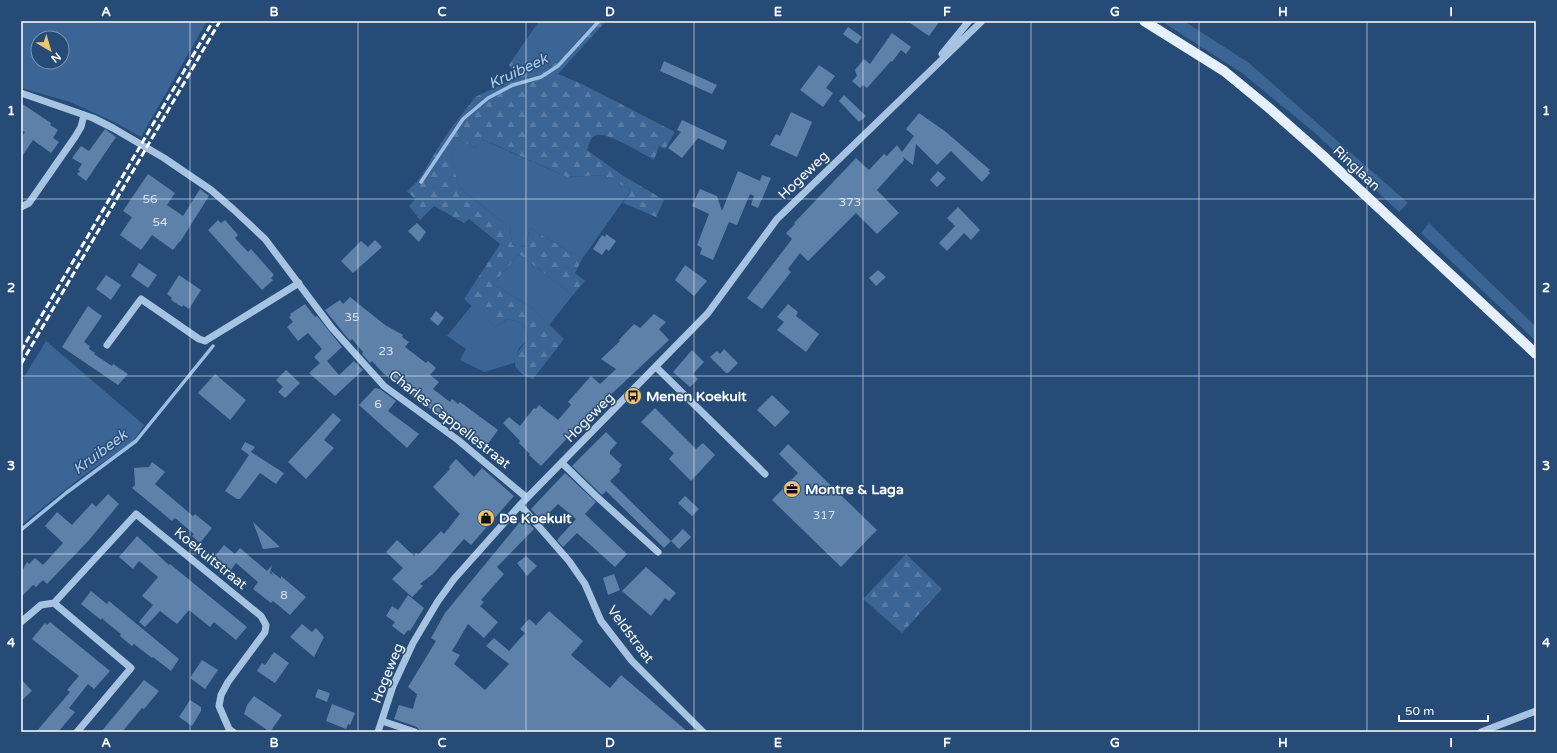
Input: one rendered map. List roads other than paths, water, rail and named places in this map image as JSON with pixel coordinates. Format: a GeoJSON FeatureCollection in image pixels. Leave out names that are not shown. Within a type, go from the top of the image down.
{"type":"FeatureCollection","features":[{"type":"Feature","properties":{"kind":"main road","name":"Ringlaan"},"geometry":{"type":"LineString","coordinates":[[1144,21],[1224,72],[1269,108],[1320,153],[1536,354]]}},
{"type":"Feature","properties":{"kind":"street","name":"Hogeweg"},"geometry":{"type":"LineString","coordinates":[[923,78],[968,21]]}},
{"type":"Feature","properties":{"kind":"street","name":"Hogeweg"},"geometry":{"type":"LineString","coordinates":[[378,732],[393,686],[413,643],[438,601],[474,555],[520,505],[708,312],[777,218],[982,21]]}},
{"type":"Feature","properties":{"kind":"street","name":"Charles Cappellestraat"},"geometry":{"type":"LineString","coordinates":[[21,93],[84,115],[131,138],[211,190],[233,208],[265,239],[332,328],[384,386],[458,440],[528,498]]}},
{"type":"Feature","properties":{"kind":"street"},"geometry":{"type":"LineString","coordinates":[[21,208],[30,203],[75,137],[81,127],[84,115]]}},
{"type":"Feature","properties":{"kind":"street"},"geometry":{"type":"LineString","coordinates":[[107,345],[141,299],[199,339],[205,341],[299,283]]}},
{"type":"Feature","properties":{"kind":"street"},"geometry":{"type":"LineString","coordinates":[[656,367],[765,474]]}},
{"type":"Feature","properties":{"kind":"street"},"geometry":{"type":"LineString","coordinates":[[562,463],[658,552]]}},
{"type":"Feature","properties":{"kind":"street","name":"Veldstraat"},"geometry":{"type":"LineString","coordinates":[[520,505],[569,561],[585,584],[601,621],[632,661],[702,732]]}},
{"type":"Feature","properties":{"kind":"street","name":"Koekuitstraat"},"geometry":{"type":"LineString","coordinates":[[21,622],[41,606],[54,603],[136,514],[261,616],[266,625],[265,632],[228,682],[221,694],[219,706],[230,731]]}},
{"type":"Feature","properties":{"kind":"street"},"geometry":{"type":"LineString","coordinates":[[54,603],[131,668],[77,732]]}},
{"type":"Feature","properties":{"kind":"street"},"geometry":{"type":"LineString","coordinates":[[1482,732],[1536,710]]}},
{"type":"Feature","properties":{"kind":"street"},"geometry":{"type":"LineString","coordinates":[[382,721],[415,732]]}},
{"type":"Feature","properties":{"kind":"waterway","name":"Kruibeek"},"geometry":{"type":"LineString","coordinates":[[421,182],[463,119],[488,98],[513,85],[541,77],[558,66],[599,21]]}},
{"type":"Feature","properties":{"kind":"waterway","name":"Kruibeek"},"geometry":{"type":"LineString","coordinates":[[21,530],[66,493],[136,441],[213,346]]}},
{"type":"Feature","properties":{"kind":"railway"},"geometry":{"type":"LineString","coordinates":[[21,351],[213,21]]}},
{"type":"Feature","properties":{"kind":"railway"},"geometry":{"type":"LineString","coordinates":[[21,364],[220,21]]}},
{"type":"Feature","properties":{"kind":"place","name":"Menen Koekuit"},"geometry":{"type":"Point","coordinates":[633,396]}},
{"type":"Feature","properties":{"kind":"place","name":"Montre & Laga"},"geometry":{"type":"Point","coordinates":[792,489]}},
{"type":"Feature","properties":{"kind":"place","name":"De Koekuit"},"geometry":{"type":"Point","coordinates":[486,518]}}]}
